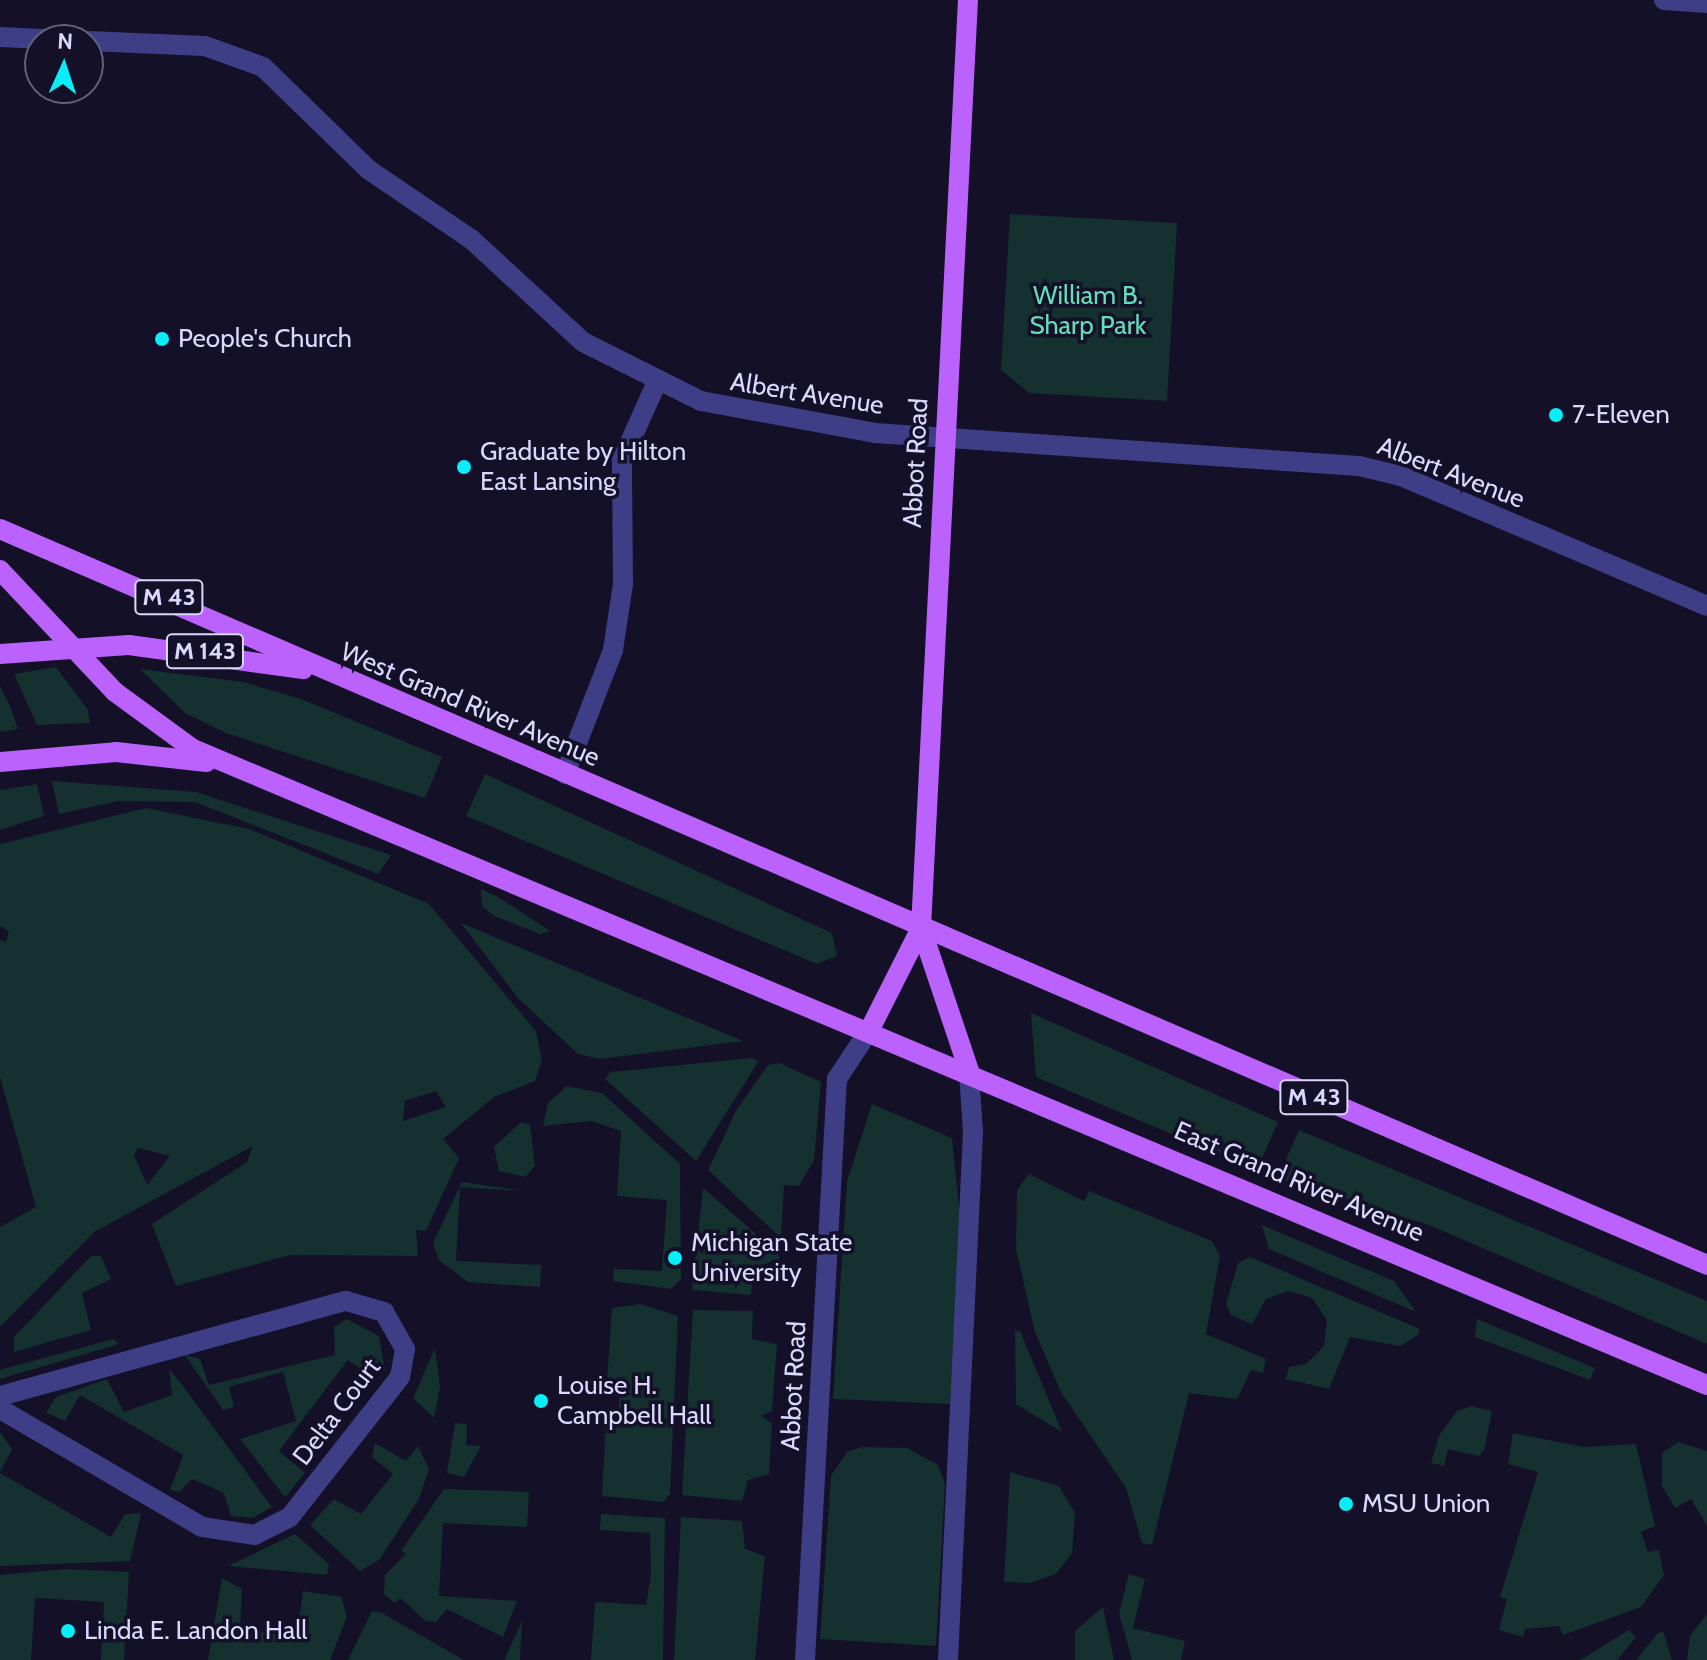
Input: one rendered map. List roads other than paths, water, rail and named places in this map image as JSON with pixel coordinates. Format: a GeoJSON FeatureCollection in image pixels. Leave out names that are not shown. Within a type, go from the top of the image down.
{"type":"FeatureCollection","features":[{"type":"Feature","properties":{"kind":"main road","name":"Abbot Road"},"geometry":{"type":"LineString","coordinates":[[921,928],[968,0]]}},
{"type":"Feature","properties":{"kind":"main road","name":"West Grand River Avenue"},"geometry":{"type":"LineString","coordinates":[[0,529],[170,598],[334,676],[921,928]]}},
{"type":"Feature","properties":{"kind":"main road"},"geometry":{"type":"LineString","coordinates":[[0,570],[156,726],[249,771],[870,1029],[921,928]]}},
{"type":"Feature","properties":{"kind":"main road","name":"M 143"},"geometry":{"type":"LineString","coordinates":[[0,654],[74,646],[182,649],[334,676]]}},
{"type":"Feature","properties":{"kind":"main road"},"geometry":{"type":"LineString","coordinates":[[0,762],[116,752],[249,771]]}},
{"type":"Feature","properties":{"kind":"main road"},"geometry":{"type":"LineString","coordinates":[[921,928],[969,1071]]}},
{"type":"Feature","properties":{"kind":"main road","name":"M 43"},"geometry":{"type":"LineString","coordinates":[[921,928],[1707,1265]]}},
{"type":"Feature","properties":{"kind":"main road","name":"East Grand River Avenue"},"geometry":{"type":"LineString","coordinates":[[870,1029],[1705,1383]]}},
{"type":"Feature","properties":{"kind":"street"},"geometry":{"type":"LineString","coordinates":[[1664,0],[1707,3]]}},
{"type":"Feature","properties":{"kind":"street"},"geometry":{"type":"LineString","coordinates":[[0,37],[24,38]]}},
{"type":"Feature","properties":{"kind":"street","name":"Albert Avenue"},"geometry":{"type":"LineString","coordinates":[[104,42],[205,46],[263,67],[369,170],[471,239],[583,342],[656,384],[758,417],[944,436],[1359,466],[1401,476],[1707,606]]}},
{"type":"Feature","properties":{"kind":"street"},"geometry":{"type":"LineString","coordinates":[[565,774],[613,650],[623,584],[622,460],[656,384]]}},
{"type":"Feature","properties":{"kind":"street","name":"Abbot Road"},"geometry":{"type":"LineString","coordinates":[[805,1660],[837,1079],[870,1029]]}},
{"type":"Feature","properties":{"kind":"street"},"geometry":{"type":"LineString","coordinates":[[948,1660],[973,1132],[969,1071]]}},
{"type":"Feature","properties":{"kind":"street","name":"Delta Court"},"geometry":{"type":"LineString","coordinates":[[0,1396],[346,1301],[384,1312],[405,1349],[400,1377],[290,1517],[255,1535],[202,1527],[0,1409]]}},
{"type":"Feature","properties":{"kind":"place","name":"People's Church"},"geometry":{"type":"Point","coordinates":[162,339]}},
{"type":"Feature","properties":{"kind":"place","name":"7-Eleven"},"geometry":{"type":"Point","coordinates":[1556,415]}},
{"type":"Feature","properties":{"kind":"place","name":"Graduate by Hilton East Lansing"},"geometry":{"type":"Point","coordinates":[464,467]}},
{"type":"Feature","properties":{"kind":"place","name":"Michigan State University"},"geometry":{"type":"Point","coordinates":[675,1258]}},
{"type":"Feature","properties":{"kind":"place","name":"Louise H. Campbell Hall"},"geometry":{"type":"Point","coordinates":[541,1401]}},
{"type":"Feature","properties":{"kind":"place","name":"MSU Union"},"geometry":{"type":"Point","coordinates":[1346,1504]}},
{"type":"Feature","properties":{"kind":"place","name":"Linda E. Landon Hall"},"geometry":{"type":"Point","coordinates":[68,1631]}},
{"type":"Feature","properties":{"kind":"park label","name":"William B. Sharp Park"},"geometry":{"type":"Point","coordinates":[1088,311]}}]}
